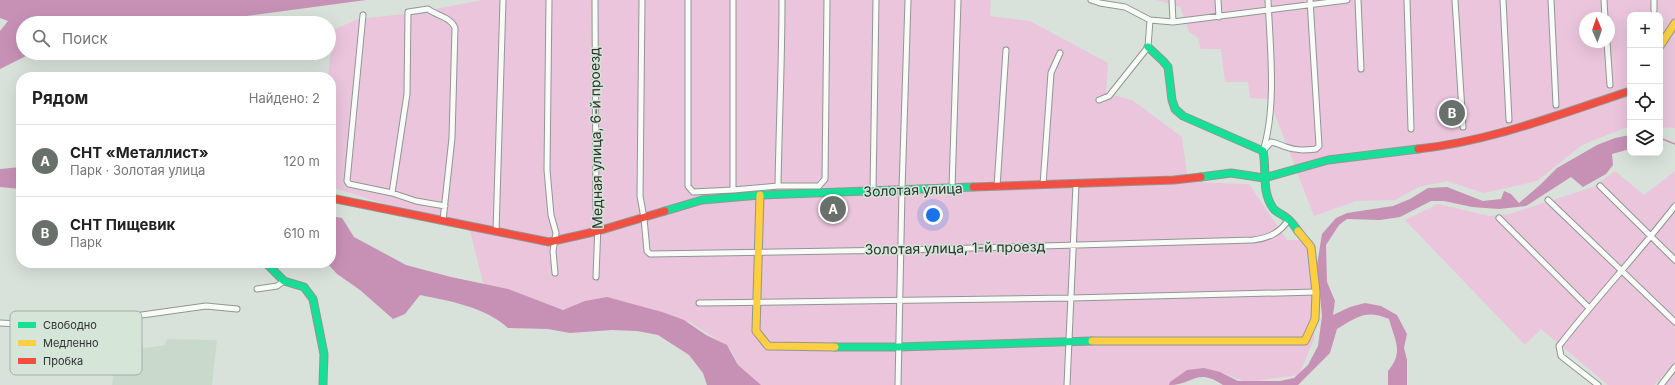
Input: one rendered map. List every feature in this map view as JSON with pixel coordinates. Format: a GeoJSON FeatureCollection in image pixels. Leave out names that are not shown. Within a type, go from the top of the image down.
{"type":"FeatureCollection","features":[{"type":"Feature","properties":{"kind":"street"},"geometry":{"type":"LineString","coordinates":[[496,232],[503,0]]}},
{"type":"Feature","properties":{"kind":"street"},"geometry":{"type":"LineString","coordinates":[[549,0],[547,162],[551,215],[556,233],[553,251],[555,273]]}},
{"type":"Feature","properties":{"kind":"street","name":"Медная улица, 6-й проезд"},"geometry":{"type":"LineString","coordinates":[[595,0],[596,208],[598,224],[596,277]]}},
{"type":"Feature","properties":{"kind":"street"},"geometry":{"type":"LineString","coordinates":[[642,0],[640,196],[644,218]]}},
{"type":"Feature","properties":{"kind":"street"},"geometry":{"type":"LineString","coordinates":[[688,0],[688,186],[693,192],[776,186],[819,186],[825,179],[827,0]]}},
{"type":"Feature","properties":{"kind":"street"},"geometry":{"type":"LineString","coordinates":[[733,190],[734,0]]}},
{"type":"Feature","properties":{"kind":"street"},"geometry":{"type":"LineString","coordinates":[[774,195],[776,186],[782,66],[782,0]]}},
{"type":"Feature","properties":{"kind":"street"},"geometry":{"type":"LineString","coordinates":[[873,191],[876,0]]}},
{"type":"Feature","properties":{"kind":"street"},"geometry":{"type":"LineString","coordinates":[[898,385],[898,300],[908,0]]}},
{"type":"Feature","properties":{"kind":"street"},"geometry":{"type":"LineString","coordinates":[[952,188],[958,0]]}},
{"type":"Feature","properties":{"kind":"street"},"geometry":{"type":"LineString","coordinates":[[1091,0],[1125,7],[1150,20],[1173,22],[1219,17],[1310,3],[1347,0]]}},
{"type":"Feature","properties":{"kind":"street"},"geometry":{"type":"LineString","coordinates":[[1124,0],[1125,7]]}},
{"type":"Feature","properties":{"kind":"street"},"geometry":{"type":"LineString","coordinates":[[1172,0],[1173,22]]}},
{"type":"Feature","properties":{"kind":"street"},"geometry":{"type":"LineString","coordinates":[[1218,0],[1219,17]]}},
{"type":"Feature","properties":{"kind":"street"},"geometry":{"type":"LineString","coordinates":[[760,196],[756,331],[768,346],[898,347],[1068,341],[1306,341],[1315,319],[1316,292],[1311,247],[1290,219],[1274,209],[1268,196],[1264,178],[1265,161],[1263,151],[1268,136],[1271,93],[1268,0]]}},
{"type":"Feature","properties":{"kind":"street"},"geometry":{"type":"LineString","coordinates":[[1358,0],[1361,69]]}},
{"type":"Feature","properties":{"kind":"street"},"geometry":{"type":"LineString","coordinates":[[1407,0],[1411,129]]}},
{"type":"Feature","properties":{"kind":"street"},"geometry":{"type":"LineString","coordinates":[[1455,0],[1462,127]]}},
{"type":"Feature","properties":{"kind":"street"},"geometry":{"type":"LineString","coordinates":[[1503,0],[1509,120]]}},
{"type":"Feature","properties":{"kind":"street"},"geometry":{"type":"LineString","coordinates":[[1551,0],[1556,105]]}},
{"type":"Feature","properties":{"kind":"street"},"geometry":{"type":"LineString","coordinates":[[1604,0],[1605,12]]}},
{"type":"Feature","properties":{"kind":"street"},"geometry":{"type":"LineString","coordinates":[[1654,0],[1654,10]]}},
{"type":"Feature","properties":{"kind":"street"},"geometry":{"type":"LineString","coordinates":[[1263,151],[1271,142],[1279,143],[1287,148],[1301,151],[1316,149],[1319,146],[1310,3]]}},
{"type":"Feature","properties":{"kind":"street"},"geometry":{"type":"LineString","coordinates":[[392,193],[407,94],[408,12],[428,9],[435,14],[450,20],[455,28],[452,138],[443,220]]}},
{"type":"Feature","properties":{"kind":"street"},"geometry":{"type":"LineString","coordinates":[[363,15],[347,181],[349,184],[392,193],[416,201],[445,206]]}},
{"type":"Feature","properties":{"kind":"street"},"geometry":{"type":"LineString","coordinates":[[1099,100],[1109,96],[1148,47],[1150,20]]}},
{"type":"Feature","properties":{"kind":"street"},"geometry":{"type":"LineString","coordinates":[[1663,41],[1675,23]]}},
{"type":"Feature","properties":{"kind":"street"},"geometry":{"type":"LineString","coordinates":[[1148,47],[1163,61],[1169,70],[1170,97],[1177,112],[1263,151]]}},
{"type":"Feature","properties":{"kind":"street"},"geometry":{"type":"LineString","coordinates":[[1607,48],[1610,85]]}},
{"type":"Feature","properties":{"kind":"street"},"geometry":{"type":"LineString","coordinates":[[997,187],[1006,50]]}},
{"type":"Feature","properties":{"kind":"street"},"geometry":{"type":"LineString","coordinates":[[1043,185],[1051,73],[1060,53]]}},
{"type":"Feature","properties":{"kind":"street"},"geometry":{"type":"LineString","coordinates":[[1264,178],[1328,160],[1438,147],[1497,135],[1627,92]]}},
{"type":"Feature","properties":{"kind":"street","name":"Золотая улица"},"geometry":{"type":"LineString","coordinates":[[336,199],[496,232],[544,241],[554,241],[598,231],[702,200],[774,195],[1174,180],[1231,173],[1264,178]]}},
{"type":"Feature","properties":{"kind":"street"},"geometry":{"type":"LineString","coordinates":[[1067,385],[1076,184]]}},
{"type":"Feature","properties":{"kind":"street"},"geometry":{"type":"LineString","coordinates":[[1600,186],[1675,260]]}},
{"type":"Feature","properties":{"kind":"street"},"geometry":{"type":"LineString","coordinates":[[1548,200],[1675,322]]}},
{"type":"Feature","properties":{"kind":"street"},"geometry":{"type":"LineString","coordinates":[[1598,385],[1561,356],[1559,346],[1589,308],[1651,238],[1675,206]]}},
{"type":"Feature","properties":{"kind":"street","name":"Золотая улица, 1-й проезд"},"geometry":{"type":"LineString","coordinates":[[644,218],[647,250],[650,254],[1073,246],[1264,239],[1280,231],[1290,219]]}},
{"type":"Feature","properties":{"kind":"street"},"geometry":{"type":"LineString","coordinates":[[1499,218],[1589,308]]}},
{"type":"Feature","properties":{"kind":"street"},"geometry":{"type":"LineString","coordinates":[[271,268],[284,282],[304,287],[313,299],[324,354],[323,385]]}},
{"type":"Feature","properties":{"kind":"street"},"geometry":{"type":"LineString","coordinates":[[257,289],[277,286],[284,282]]}},
{"type":"Feature","properties":{"kind":"street"},"geometry":{"type":"LineString","coordinates":[[699,303],[757,301],[1071,298],[1316,292]]}},
{"type":"Feature","properties":{"kind":"street"},"geometry":{"type":"LineString","coordinates":[[142,315],[206,306],[237,309]]}},
{"type":"Feature","properties":{"kind":"street"},"geometry":{"type":"LineString","coordinates":[[0,323],[10,324]]}},
{"type":"Feature","properties":{"kind":"street"},"geometry":{"type":"LineString","coordinates":[[1661,385],[1675,367]]}},
{"type":"Feature","properties":{"kind":"shaded area"},"geometry":{"type":"Polygon","coordinates":[[[0,0],[366,0],[246,16],[16,16],[16,60],[18,60],[0,69],[0,31],[8,21],[0,18],[0,0]]]}},
{"type":"Feature","properties":{"kind":"shaded area"},"geometry":{"type":"Polygon","coordinates":[[[483,0],[991,0],[990,16],[1030,21],[1108,63],[1106,93],[1132,100],[1182,137],[1188,182],[1249,184],[1287,240],[1313,240],[1314,339],[1299,375],[1246,382],[1223,373],[1195,370],[1174,385],[757,385],[744,376],[730,348],[690,322],[603,302],[572,310],[544,306],[484,286],[470,231],[336,189],[336,72],[329,72],[330,60],[336,60],[336,29],[358,19],[414,13],[483,0]]]}},
{"type":"Feature","properties":{"kind":"shaded area"},"geometry":{"type":"Polygon","coordinates":[[[1156,0],[1675,0],[1675,128],[1663,127],[1663,12],[1627,12],[1627,127],[1582,145],[1537,181],[1484,193],[1447,181],[1419,187],[1395,200],[1356,201],[1314,216],[1269,99],[1250,98],[1248,82],[1225,82],[1221,49],[1201,49],[1198,38],[1189,32],[1180,7],[1156,0]]]}},
{"type":"Feature","properties":{"kind":"shaded area"},"geometry":{"type":"Polygon","coordinates":[[[1627,136],[1627,150],[1612,154],[1613,165],[1606,174],[1583,187],[1571,177],[1526,206],[1499,209],[1472,207],[1444,201],[1431,201],[1400,217],[1380,220],[1347,219],[1339,225],[1326,245],[1327,282],[1335,301],[1333,315],[1350,307],[1365,303],[1381,306],[1397,315],[1407,334],[1404,348],[1407,360],[1407,385],[1388,385],[1388,371],[1396,358],[1396,340],[1389,319],[1381,316],[1368,315],[1356,318],[1337,329],[1330,353],[1298,385],[1223,385],[1207,377],[1201,377],[1169,385],[1170,382],[1187,370],[1204,368],[1220,372],[1238,381],[1280,381],[1294,378],[1308,365],[1318,346],[1322,316],[1317,265],[1322,234],[1336,218],[1347,213],[1393,206],[1410,199],[1428,188],[1447,187],[1483,201],[1501,199],[1504,191],[1511,194],[1519,203],[1557,168],[1597,145],[1615,138],[1627,136]]]}},
{"type":"Feature","properties":{"kind":"shaded area"},"geometry":{"type":"Polygon","coordinates":[[[16,167],[16,189],[0,187],[0,169],[16,167]]]}},
{"type":"Feature","properties":{"kind":"shaded area"},"geometry":{"type":"Polygon","coordinates":[[[1615,171],[1644,195],[1675,171],[1675,362],[1654,385],[1608,385],[1541,329],[1525,345],[1405,220],[1438,204],[1489,216],[1509,214],[1593,187],[1615,171]]]}},
{"type":"Feature","properties":{"kind":"shaded area"},"geometry":{"type":"Polygon","coordinates":[[[336,217],[342,218],[354,237],[406,265],[451,277],[508,289],[563,310],[585,301],[607,297],[662,312],[684,320],[706,335],[727,345],[738,365],[761,385],[707,385],[703,373],[689,355],[658,335],[637,331],[612,330],[570,333],[548,329],[508,328],[489,315],[478,310],[420,295],[405,314],[393,319],[360,290],[337,274],[332,268],[336,268],[336,217]]]}},
{"type":"Feature","properties":{"kind":"shaded area"},"geometry":{"type":"Polygon","coordinates":[[[167,339],[217,340],[212,385],[112,385],[113,375],[142,375],[142,348],[165,345],[167,339]]]}},
{"type":"Feature","properties":{"kind":"shaded area"},"geometry":{"type":"Polygon","coordinates":[[[1675,371],[1675,385],[1663,385],[1675,371]]]}},
{"type":"Feature","properties":{"kind":"waterway"},"geometry":{"type":"LineString","coordinates":[[1663,139],[1675,144]]}},
{"type":"Feature","properties":{"kind":"traffic: fast"},"geometry":{"type":"LineString","coordinates":[[1148,47],[1168,67],[1172,100],[1175,109],[1183,116],[1263,151],[1266,188],[1269,201],[1273,208],[1289,220],[1298,231]]}},
{"type":"Feature","properties":{"kind":"traffic: fast"},"geometry":{"type":"LineString","coordinates":[[1201,177],[1231,173],[1264,178],[1328,160],[1418,149]]}},
{"type":"Feature","properties":{"kind":"traffic: fast"},"geometry":{"type":"LineString","coordinates":[[665,211],[702,200],[760,195],[973,187]]}},
{"type":"Feature","properties":{"kind":"traffic: fast"},"geometry":{"type":"LineString","coordinates":[[271,268],[284,281],[304,287],[313,299],[324,354],[323,385]]}},
{"type":"Feature","properties":{"kind":"traffic: fast"},"geometry":{"type":"LineString","coordinates":[[835,347],[898,347],[1092,341]]}},
{"type":"Feature","properties":{"kind":"traffic: slow"},"geometry":{"type":"LineString","coordinates":[[1663,41],[1675,23]]}},
{"type":"Feature","properties":{"kind":"traffic: slow"},"geometry":{"type":"LineString","coordinates":[[760,195],[756,331],[768,346],[835,347]]}},
{"type":"Feature","properties":{"kind":"traffic: slow"},"geometry":{"type":"LineString","coordinates":[[1092,341],[1305,341],[1315,319],[1316,292],[1311,247],[1298,231]]}},
{"type":"Feature","properties":{"kind":"traffic: jam"},"geometry":{"type":"LineString","coordinates":[[1418,149],[1472,140],[1526,126],[1627,92]]}},
{"type":"Feature","properties":{"kind":"traffic: jam"},"geometry":{"type":"LineString","coordinates":[[973,187],[1174,180],[1201,177]]}},
{"type":"Feature","properties":{"kind":"traffic: jam"},"geometry":{"type":"LineString","coordinates":[[336,199],[549,242],[598,231],[665,211]]}},
{"type":"Feature","properties":{"kind":"place","name":"СНТ Пищевик"},"geometry":{"type":"Point","coordinates":[1452,113]}},
{"type":"Feature","properties":{"kind":"place","name":"СНТ «Металлист»"},"geometry":{"type":"Point","coordinates":[833,209]}}]}
